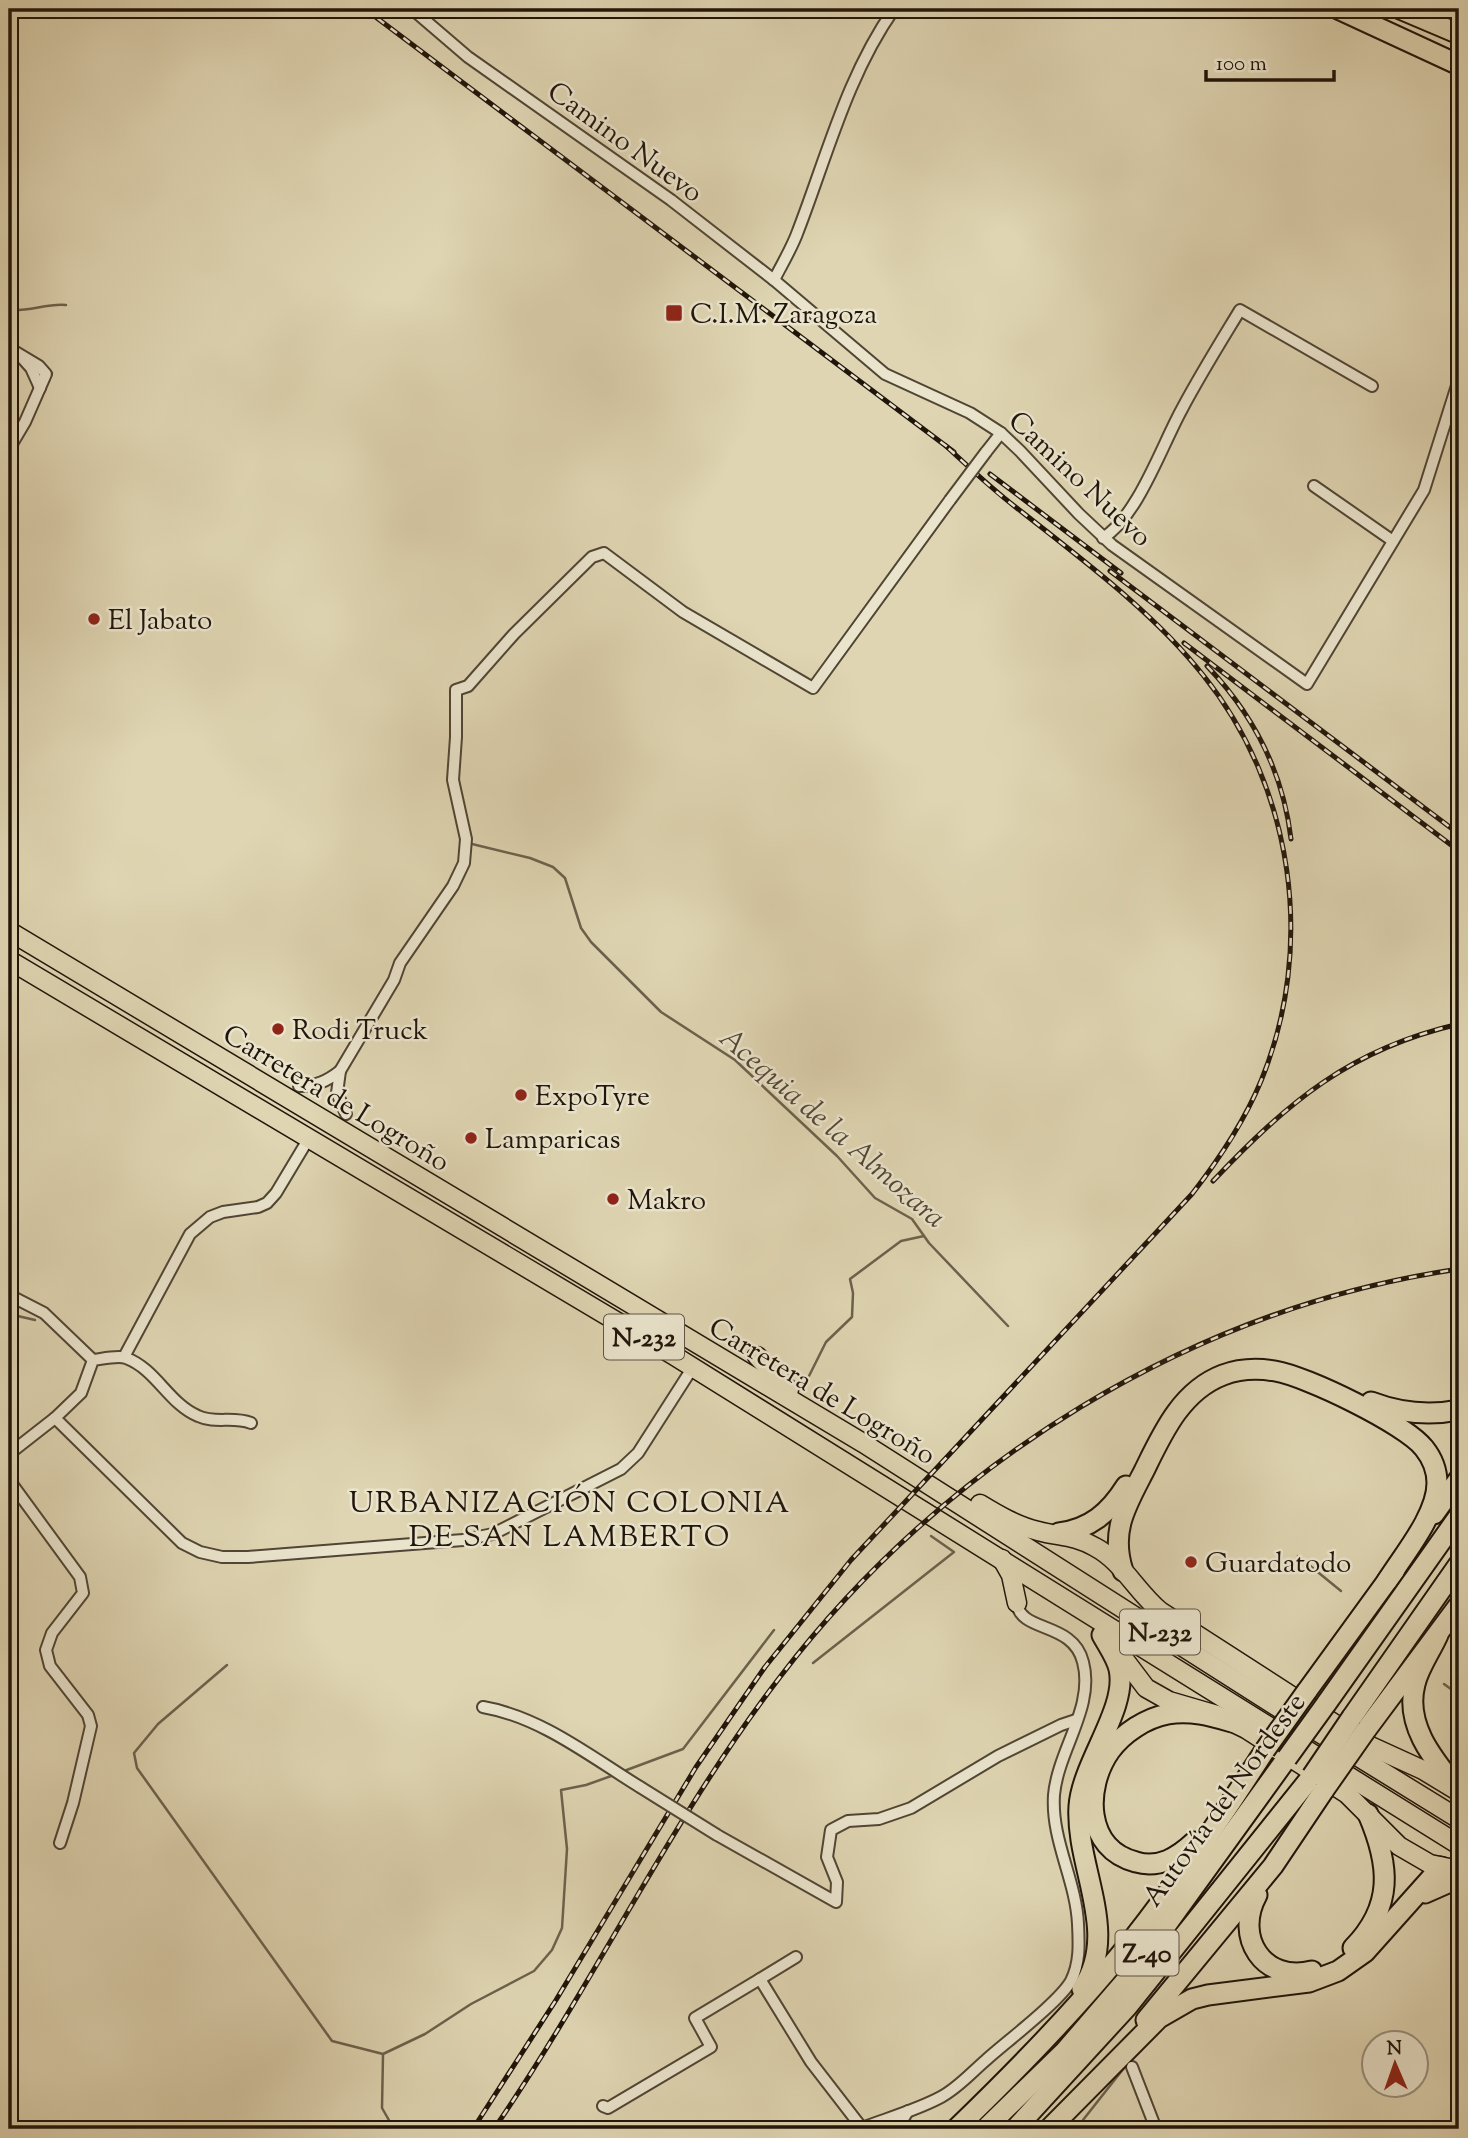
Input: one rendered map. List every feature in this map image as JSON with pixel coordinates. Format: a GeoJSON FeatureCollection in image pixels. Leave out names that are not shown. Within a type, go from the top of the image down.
{"type":"FeatureCollection","features":[{"type":"Feature","properties":{"kind":"highway"},"geometry":{"type":"LineString","coordinates":[[1338,9],[1459,65]]}},
{"type":"Feature","properties":{"kind":"highway"},"geometry":{"type":"LineString","coordinates":[[1400,9],[1459,34]]}},
{"type":"Feature","properties":{"kind":"highway"},"geometry":{"type":"LineString","coordinates":[[9,921],[69,967]]}},
{"type":"Feature","properties":{"kind":"highway","name":"Carretera de Logroño"},"geometry":{"type":"LineString","coordinates":[[9,931],[869,1447],[1459,1819]]}},
{"type":"Feature","properties":{"kind":"highway","name":"Carretera de Logroño"},"geometry":{"type":"LineString","coordinates":[[9,960],[693,1367],[1456,1843]]}},
{"type":"Feature","properties":{"kind":"highway"},"geometry":{"type":"LineString","coordinates":[[757,1356],[781,1384],[869,1447],[920,1469],[995,1514],[1041,1532],[1059,1533],[1081,1529],[1104,1514],[1123,1491],[1177,1397],[1193,1381],[1221,1365],[1248,1359],[1279,1363],[1300,1369],[1382,1406],[1419,1414],[1459,1410]]}},
{"type":"Feature","properties":{"kind":"highway"},"geometry":{"type":"LineString","coordinates":[[1123,1571],[1117,1547],[1123,1514],[1174,1416],[1185,1401],[1208,1382],[1234,1371],[1250,1369],[1289,1374],[1336,1395],[1406,1433],[1424,1448],[1430,1457],[1437,1485],[1432,1507],[1387,1581]]}},
{"type":"Feature","properties":{"kind":"highway"},"geometry":{"type":"LineString","coordinates":[[956,2129],[1107,1971],[1151,1915],[1459,1479]]}},
{"type":"Feature","properties":{"kind":"highway","name":"Autovía del Nordeste"},"geometry":{"type":"LineString","coordinates":[[985,2129],[1065,2051],[1128,1978],[1459,1516]]}},
{"type":"Feature","properties":{"kind":"highway"},"geometry":{"type":"LineString","coordinates":[[1059,1533],[1098,1548],[1123,1571],[1145,1599],[1160,1611],[1366,1744],[1423,1770],[1459,1792]]}},
{"type":"Feature","properties":{"kind":"highway"},"geometry":{"type":"LineString","coordinates":[[1002,1559],[1011,1575],[1017,1602]]}},
{"type":"Feature","properties":{"kind":"highway","name":"Autovía del Nordeste"},"geometry":{"type":"LineString","coordinates":[[1015,2129],[1127,2007],[1318,1783],[1459,1564]]}},
{"type":"Feature","properties":{"kind":"highway"},"geometry":{"type":"LineString","coordinates":[[1017,1602],[1028,1591],[1044,1585],[1053,1599],[1102,1635],[1122,1655],[1146,1688],[1169,1700],[1210,1713],[1246,1729],[1332,1784],[1368,1814],[1399,1846],[1424,1861],[1450,1869]]}},
{"type":"Feature","properties":{"kind":"highway"},"geometry":{"type":"LineString","coordinates":[[1359,1723],[1438,1635],[1459,1605]]}},
{"type":"Feature","properties":{"kind":"highway"},"geometry":{"type":"LineString","coordinates":[[1062,2020],[1087,1982],[1097,1951],[1096,1914],[1082,1845],[1079,1807],[1089,1768],[1112,1713],[1120,1683],[1119,1669],[1102,1635]]}},
{"type":"Feature","properties":{"kind":"highway"},"geometry":{"type":"LineString","coordinates":[[1438,1635],[1415,1684],[1413,1713],[1425,1744],[1459,1792]]}},
{"type":"Feature","properties":{"kind":"highway"},"geometry":{"type":"LineString","coordinates":[[1232,1722],[1205,1714],[1167,1714],[1141,1724],[1125,1736],[1105,1761],[1094,1790],[1094,1815],[1100,1835],[1114,1852],[1133,1862],[1152,1864],[1174,1858],[1196,1840],[1234,1789],[1253,1769]]}},
{"type":"Feature","properties":{"kind":"highway"},"geometry":{"type":"LineString","coordinates":[[1318,1783],[1252,1903],[1248,1916],[1250,1940],[1258,1954],[1279,1970],[1294,1973],[1322,1969],[1338,1960],[1366,1934],[1385,1887],[1385,1860],[1368,1814]]}},
{"type":"Feature","properties":{"kind":"highway"},"geometry":{"type":"LineString","coordinates":[[1049,2129],[1159,2018],[1192,1999],[1227,1991],[1309,1982],[1338,1971],[1365,1952],[1412,1901],[1450,1869],[1450,1853],[1456,1843],[1452,1829],[1436,1805]]}},
{"type":"Feature","properties":{"kind":"highway"},"geometry":{"type":"LineString","coordinates":[[1104,2072],[1273,1866]]}},
{"type":"Feature","properties":{"kind":"highway"},"geometry":{"type":"LineString","coordinates":[[1412,1901],[1459,1878]]}},
{"type":"Feature","properties":{"kind":"street","name":"Camino Nuevo"},"geometry":{"type":"LineString","coordinates":[[412,9],[468,57],[671,200],[774,280],[885,374],[970,413],[1001,433],[1102,538],[1307,684],[1424,490],[1459,379]]}},
{"type":"Feature","properties":{"kind":"street"},"geometry":{"type":"LineString","coordinates":[[774,280],[797,234],[830,138],[870,45],[894,9]]}},
{"type":"Feature","properties":{"kind":"street"},"geometry":{"type":"LineString","coordinates":[[1102,538],[1112,530],[1135,501],[1181,410],[1240,310],[1371,386]]}},
{"type":"Feature","properties":{"kind":"street"},"geometry":{"type":"LineString","coordinates":[[9,449],[25,422],[46,374],[39,366],[14,351]]}},
{"type":"Feature","properties":{"kind":"street"},"geometry":{"type":"LineString","coordinates":[[14,351],[31,369],[40,388]]}},
{"type":"Feature","properties":{"kind":"street"},"geometry":{"type":"LineString","coordinates":[[299,1086],[326,1082],[340,1071],[394,980],[397,968],[453,886],[464,863],[466,839],[453,780],[456,690],[468,686],[514,634],[592,557],[604,553],[683,612],[813,688],[1001,433]]}},
{"type":"Feature","properties":{"kind":"street"},"geometry":{"type":"LineString","coordinates":[[1314,486],[1393,541]]}},
{"type":"Feature","properties":{"kind":"street"},"geometry":{"type":"LineString","coordinates":[[340,1071],[337,1093],[346,1114]]}},
{"type":"Feature","properties":{"kind":"street"},"geometry":{"type":"LineString","coordinates":[[124,1357],[190,1234],[210,1217],[223,1212],[258,1208],[267,1203],[276,1193],[309,1138]]}},
{"type":"Feature","properties":{"kind":"street"},"geometry":{"type":"LineString","coordinates":[[9,1295],[44,1313],[93,1360],[124,1357],[146,1371],[184,1409],[197,1416],[211,1421],[238,1418],[251,1423]]}},
{"type":"Feature","properties":{"kind":"street"},"geometry":{"type":"LineString","coordinates":[[9,1454],[55,1418],[81,1393],[93,1360]]}},
{"type":"Feature","properties":{"kind":"street"},"geometry":{"type":"LineString","coordinates":[[55,1418],[183,1543],[200,1552],[222,1557],[248,1557],[332,1552],[463,1540],[493,1534],[584,1489],[621,1469],[638,1453],[693,1367]]}},
{"type":"Feature","properties":{"kind":"street"},"geometry":{"type":"LineString","coordinates":[[9,1480],[80,1577],[83,1593],[51,1633],[46,1650],[50,1666],[88,1715],[92,1726],[60,1843]]}},
{"type":"Feature","properties":{"kind":"street"},"geometry":{"type":"LineString","coordinates":[[761,1979],[811,2062],[862,2128],[934,2101],[950,2091],[1057,1997],[1072,1978],[1079,1955],[1078,1920],[1056,1830],[1054,1803],[1056,1780],[1084,1694],[1084,1662],[1078,1649],[1063,1634],[1024,1618],[1017,1602]]}},
{"type":"Feature","properties":{"kind":"street"},"geometry":{"type":"LineString","coordinates":[[483,1707],[508,1712],[544,1729],[717,1835],[836,1902],[837,1882],[827,1857],[831,1830],[848,1821],[879,1819],[911,1808],[998,1756],[1076,1720]]}},
{"type":"Feature","properties":{"kind":"street"},"geometry":{"type":"LineString","coordinates":[[603,2106],[608,2108],[711,2047],[695,2018],[796,1957]]}},
{"type":"Feature","properties":{"kind":"street"},"geometry":{"type":"LineString","coordinates":[[1132,2067],[1156,2129]]}},
{"type":"Feature","properties":{"kind":"street"},"geometry":{"type":"LineString","coordinates":[[897,2129],[908,2110]]}},
{"type":"Feature","properties":{"kind":"waterway","name":"Acequia de la Almozara"},"geometry":{"type":"LineString","coordinates":[[9,310],[66,305]]}},
{"type":"Feature","properties":{"kind":"waterway","name":"Acequia de la Almozara"},"geometry":{"type":"LineString","coordinates":[[472,844],[530,858],[553,867],[565,878],[581,928],[591,942],[661,1012],[735,1060],[837,1156],[875,1198],[912,1219],[929,1243],[1008,1326]]}},
{"type":"Feature","properties":{"kind":"waterway"},"geometry":{"type":"LineString","coordinates":[[809,1376],[826,1342],[852,1317],[853,1293],[850,1279],[901,1241],[924,1236]]}},
{"type":"Feature","properties":{"kind":"waterway"},"geometry":{"type":"LineString","coordinates":[[9,1314],[35,1320]]}},
{"type":"Feature","properties":{"kind":"waterway"},"geometry":{"type":"LineString","coordinates":[[813,1663],[954,1552],[931,1536]]}},
{"type":"Feature","properties":{"kind":"waterway"},"geometry":{"type":"LineString","coordinates":[[1298,1556],[1341,1591]]}},
{"type":"Feature","properties":{"kind":"waterway"},"geometry":{"type":"LineString","coordinates":[[624,1771],[683,1749],[774,1630]]}},
{"type":"Feature","properties":{"kind":"waterway"},"geometry":{"type":"LineString","coordinates":[[227,1665],[158,1724],[134,1753],[137,1768],[332,2041],[383,2054],[425,2034],[471,2004],[534,1971],[552,1950],[562,1928],[567,1849],[561,1790],[614,1775]]}},
{"type":"Feature","properties":{"kind":"waterway"},"geometry":{"type":"LineString","coordinates":[[1444,1684],[1459,1695]]}},
{"type":"Feature","properties":{"kind":"waterway"},"geometry":{"type":"LineString","coordinates":[[383,2055],[382,2108],[394,2129]]}},
{"type":"Feature","properties":{"kind":"waterway"},"geometry":{"type":"LineString","coordinates":[[1083,2120],[1124,2068]]}},
{"type":"Feature","properties":{"kind":"railway"},"geometry":{"type":"LineString","coordinates":[[365,9],[954,452]]}},
{"type":"Feature","properties":{"kind":"railway"},"geometry":{"type":"LineString","coordinates":[[473,2129],[556,2000],[696,1767],[765,1667],[851,1560],[1192,1194],[1222,1153],[1247,1111],[1261,1081],[1278,1030],[1288,977],[1291,923],[1287,870],[1276,818],[1258,767],[1234,719],[1184,652],[1141,609],[1002,496],[946,446]]}},
{"type":"Feature","properties":{"kind":"railway"},"geometry":{"type":"LineString","coordinates":[[990,474],[1121,573]]}},
{"type":"Feature","properties":{"kind":"railway"},"geometry":{"type":"LineString","coordinates":[[1110,571],[1459,834]]}},
{"type":"Feature","properties":{"kind":"railway"},"geometry":{"type":"LineString","coordinates":[[1184,643],[1459,851]]}},
{"type":"Feature","properties":{"kind":"railway"},"geometry":{"type":"LineString","coordinates":[[1207,666],[1238,704],[1263,745],[1281,790],[1291,839]]}},
{"type":"Feature","properties":{"kind":"railway"},"geometry":{"type":"LineString","coordinates":[[1213,1181],[1268,1127],[1323,1082],[1385,1048],[1459,1024]]}},
{"type":"Feature","properties":{"kind":"railway"},"geometry":{"type":"LineString","coordinates":[[494,2129],[566,2016],[668,1844],[741,1731],[780,1677],[845,1600],[917,1528],[996,1464],[1080,1407],[1169,1359],[1263,1319],[1360,1289],[1459,1269]]}},
{"type":"Feature","properties":{"kind":"place","name":"C.I.M. Zaragoza"},"geometry":{"type":"Point","coordinates":[674,313]}},
{"type":"Feature","properties":{"kind":"place","name":"El Jabato"},"geometry":{"type":"Point","coordinates":[94,619]}},
{"type":"Feature","properties":{"kind":"place","name":"Rodi Truck"},"geometry":{"type":"Point","coordinates":[278,1029]}},
{"type":"Feature","properties":{"kind":"place","name":"ExpoTyre"},"geometry":{"type":"Point","coordinates":[521,1095]}},
{"type":"Feature","properties":{"kind":"place","name":"Lamparicas"},"geometry":{"type":"Point","coordinates":[471,1138]}},
{"type":"Feature","properties":{"kind":"place","name":"Makro"},"geometry":{"type":"Point","coordinates":[613,1199]}},
{"type":"Feature","properties":{"kind":"place","name":"Guardatodo"},"geometry":{"type":"Point","coordinates":[1191,1562]}},
{"type":"Feature","properties":{"kind":"district","name":"URBANIZACIÓN COLONIA DE SAN LAMBERTO"},"geometry":{"type":"Point","coordinates":[570,1519]}}]}
